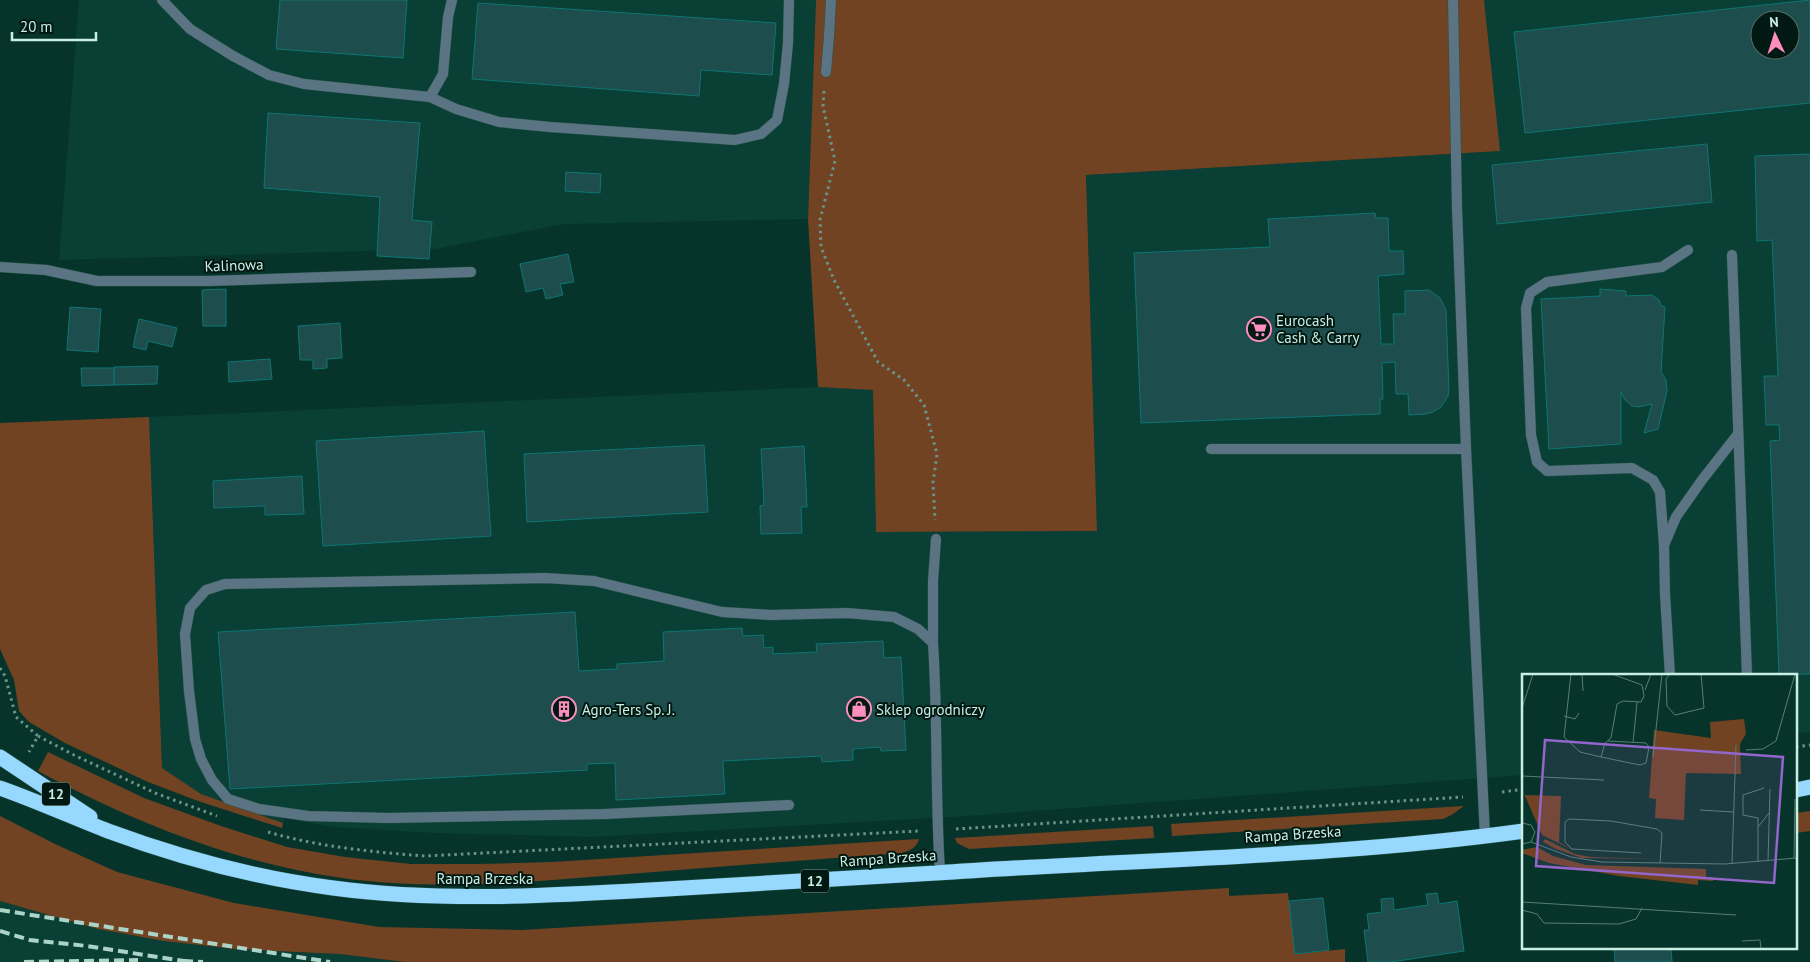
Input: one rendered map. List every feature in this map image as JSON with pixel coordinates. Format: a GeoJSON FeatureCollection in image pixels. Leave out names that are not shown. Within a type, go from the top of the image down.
{"type":"FeatureCollection","features":[{"type":"Feature","properties":{"kind":"highway","name":"Rampa Brzeska"},"geometry":{"type":"LineString","coordinates":[[0,756],[112,832]]}},
{"type":"Feature","properties":{"kind":"highway","name":"Rampa Brzeska"},"geometry":{"type":"LineString","coordinates":[[0,788],[112,832],[170,852],[256,875],[331,888],[399,894],[496,896],[600,893],[1241,856],[1429,842],[1522,831]]}},
{"type":"Feature","properties":{"kind":"street"},"geometry":{"type":"LineString","coordinates":[[162,0],[190,29],[233,56],[269,75],[304,84],[430,97],[456,109],[499,122],[735,140],[761,134],[777,120],[784,84],[790,0]]}},
{"type":"Feature","properties":{"kind":"street"},"geometry":{"type":"LineString","coordinates":[[430,97],[443,74],[448,17],[452,0]]}},
{"type":"Feature","properties":{"kind":"street"},"geometry":{"type":"LineString","coordinates":[[826,72],[831,0]]}},
{"type":"Feature","properties":{"kind":"street"},"geometry":{"type":"LineString","coordinates":[[1453,0],[1457,208],[1466,449],[1485,836]]}},
{"type":"Feature","properties":{"kind":"street"},"geometry":{"type":"LineString","coordinates":[[1670,674],[1660,492],[1654,480],[1632,468],[1547,471],[1537,462],[1531,435],[1526,308],[1530,293],[1547,282],[1662,267],[1688,250]]}},
{"type":"Feature","properties":{"kind":"street"},"geometry":{"type":"LineString","coordinates":[[1732,255],[1747,674]]}},
{"type":"Feature","properties":{"kind":"street","name":"Kalinowa"},"geometry":{"type":"LineString","coordinates":[[0,267],[46,270],[97,281],[209,280],[471,272]]}},
{"type":"Feature","properties":{"kind":"street"},"geometry":{"type":"LineString","coordinates":[[1664,546],[1676,517],[1738,434]]}},
{"type":"Feature","properties":{"kind":"street"},"geometry":{"type":"LineString","coordinates":[[1211,449],[1466,449]]}},
{"type":"Feature","properties":{"kind":"street"},"geometry":{"type":"LineString","coordinates":[[936,538],[933,581],[933,643],[936,802],[940,872]]}},
{"type":"Feature","properties":{"kind":"street"},"geometry":{"type":"LineString","coordinates":[[789,805],[605,814],[389,818],[308,816],[252,807],[228,799],[212,780],[201,759],[195,739],[189,691],[185,634],[190,608],[206,590],[225,584],[545,578],[594,581],[722,612],[771,615],[847,613],[894,616],[918,629],[933,643]]}},
{"type":"Feature","properties":{"kind":"path"},"geometry":{"type":"LineString","coordinates":[[826,72],[823,106],[835,161],[820,220],[821,247],[834,280],[878,362],[904,380],[924,405],[937,454],[933,483],[936,538]]}},
{"type":"Feature","properties":{"kind":"path"},"geometry":{"type":"LineString","coordinates":[[0,668],[5,676],[16,717],[38,736],[19,769]]}},
{"type":"Feature","properties":{"kind":"shaded area"},"geometry":{"type":"Polygon","coordinates":[[[79,0],[816,0],[808,219],[564,224],[435,249],[59,260],[79,0]]]}},
{"type":"Feature","properties":{"kind":"shaded area"},"geometry":{"type":"Polygon","coordinates":[[[816,0],[1484,0],[1500,151],[1086,175],[1097,531],[876,532],[873,390],[818,387],[808,219],[816,0]]]}},
{"type":"Feature","properties":{"kind":"shaded area"},"geometry":{"type":"Polygon","coordinates":[[[1484,0],[1810,0],[1810,732],[1798,734],[1798,674],[1522,674],[1522,775],[953,817],[591,837],[435,833],[332,827],[285,818],[283,823],[201,794],[162,768],[149,417],[818,387],[873,389],[876,532],[1097,531],[1086,175],[1499,151],[1484,0]]]}},
{"type":"Feature","properties":{"kind":"shaded area"},"geometry":{"type":"Polygon","coordinates":[[[149,417],[162,768],[201,794],[283,823],[282,828],[198,801],[148,782],[65,743],[29,722],[19,711],[14,680],[0,649],[0,423],[149,417]]]}},
{"type":"Feature","properties":{"kind":"shaded area"},"geometry":{"type":"Polygon","coordinates":[[[48,752],[144,798],[221,826],[287,847],[345,857],[411,864],[552,862],[919,839],[915,847],[901,853],[583,878],[480,884],[445,885],[376,882],[302,871],[263,862],[224,851],[148,823],[74,790],[38,771],[48,752]]]}},
{"type":"Feature","properties":{"kind":"shaded area"},"geometry":{"type":"Polygon","coordinates":[[[1464,806],[1443,819],[1172,836],[1171,824],[1464,806]]]}},
{"type":"Feature","properties":{"kind":"shaded area"},"geometry":{"type":"Polygon","coordinates":[[[1810,811],[1810,831],[1798,833],[1798,813],[1810,811]]]}},
{"type":"Feature","properties":{"kind":"shaded area"},"geometry":{"type":"Polygon","coordinates":[[[0,816],[55,844],[117,872],[234,903],[379,927],[522,930],[1229,888],[1229,896],[1288,893],[1295,954],[1345,949],[1345,962],[405,962],[340,954],[235,949],[164,941],[98,929],[0,901],[0,816]]]}},
{"type":"Feature","properties":{"kind":"shaded area"},"geometry":{"type":"Polygon","coordinates":[[[1153,826],[1154,838],[969,849],[957,843],[955,838],[1153,826]]]}},
{"type":"Feature","properties":{"kind":"shaded area"},"geometry":{"type":"Polygon","coordinates":[[[0,901],[98,929],[164,941],[235,949],[340,954],[405,962],[0,962],[0,901]]]}},
{"type":"Feature","properties":{"kind":"building"},"geometry":{"type":"Polygon","coordinates":[[[280,0],[407,0],[403,58],[276,49],[280,0]]]}},
{"type":"Feature","properties":{"kind":"building"},"geometry":{"type":"Polygon","coordinates":[[[1810,0],[1810,103],[1525,133],[1514,32],[1810,0]]]}},
{"type":"Feature","properties":{"kind":"building"},"geometry":{"type":"Polygon","coordinates":[[[478,3],[776,23],[772,75],[701,70],[699,96],[472,79],[478,3]]]}},
{"type":"Feature","properties":{"kind":"building"},"geometry":{"type":"Polygon","coordinates":[[[268,113],[420,123],[412,220],[432,222],[429,259],[377,256],[380,197],[264,188],[268,113]]]}},
{"type":"Feature","properties":{"kind":"building"},"geometry":{"type":"Polygon","coordinates":[[[1707,144],[1712,202],[1497,224],[1492,165],[1707,144]]]}},
{"type":"Feature","properties":{"kind":"building"},"geometry":{"type":"Polygon","coordinates":[[[1810,154],[1810,674],[1779,674],[1770,441],[1780,440],[1779,425],[1766,425],[1764,376],[1778,376],[1772,240],[1757,241],[1755,156],[1810,154]]]}},
{"type":"Feature","properties":{"kind":"building"},"geometry":{"type":"Polygon","coordinates":[[[566,172],[601,174],[600,193],[565,191],[566,172]]]}},
{"type":"Feature","properties":{"kind":"building","name":"Eurocash Cash & Carry"},"geometry":{"type":"Polygon","coordinates":[[[1375,213],[1376,218],[1388,218],[1389,251],[1403,251],[1404,274],[1378,276],[1381,344],[1394,344],[1393,314],[1405,314],[1405,291],[1429,290],[1440,298],[1446,310],[1449,390],[1448,396],[1441,407],[1426,414],[1409,415],[1408,394],[1396,394],[1395,362],[1382,363],[1383,399],[1380,399],[1380,414],[1141,423],[1134,253],[1270,247],[1268,219],[1375,213]]]}},
{"type":"Feature","properties":{"kind":"building"},"geometry":{"type":"Polygon","coordinates":[[[568,254],[574,282],[560,284],[563,295],[546,299],[543,288],[526,292],[520,264],[568,254]]]}},
{"type":"Feature","properties":{"kind":"building"},"geometry":{"type":"Polygon","coordinates":[[[226,289],[226,326],[203,326],[202,290],[226,289]]]}},
{"type":"Feature","properties":{"kind":"building"},"geometry":{"type":"Polygon","coordinates":[[[1600,289],[1626,291],[1626,296],[1652,295],[1659,300],[1661,306],[1665,307],[1661,372],[1666,380],[1667,391],[1658,429],[1644,433],[1652,404],[1639,407],[1632,406],[1625,400],[1621,392],[1621,444],[1549,449],[1541,299],[1600,296],[1600,289]]]}},
{"type":"Feature","properties":{"kind":"building"},"geometry":{"type":"Polygon","coordinates":[[[70,307],[101,309],[98,352],[67,350],[70,307]]]}},
{"type":"Feature","properties":{"kind":"building"},"geometry":{"type":"Polygon","coordinates":[[[139,319],[177,328],[172,347],[148,341],[146,350],[133,347],[139,319]]]}},
{"type":"Feature","properties":{"kind":"building"},"geometry":{"type":"Polygon","coordinates":[[[340,323],[342,358],[327,359],[327,368],[313,369],[313,360],[300,360],[298,326],[340,323]]]}},
{"type":"Feature","properties":{"kind":"building"},"geometry":{"type":"Polygon","coordinates":[[[270,359],[272,379],[229,382],[228,362],[270,359]]]}},
{"type":"Feature","properties":{"kind":"building"},"geometry":{"type":"Polygon","coordinates":[[[158,366],[157,384],[114,385],[114,367],[158,366]]]}},
{"type":"Feature","properties":{"kind":"building"},"geometry":{"type":"Polygon","coordinates":[[[81,368],[114,368],[114,385],[82,386],[81,368]]]}},
{"type":"Feature","properties":{"kind":"building"},"geometry":{"type":"Polygon","coordinates":[[[484,431],[491,536],[323,546],[316,441],[484,431]]]}},
{"type":"Feature","properties":{"kind":"building"},"geometry":{"type":"Polygon","coordinates":[[[704,445],[708,512],[527,522],[524,454],[704,445]]]}},
{"type":"Feature","properties":{"kind":"building"},"geometry":{"type":"Polygon","coordinates":[[[804,446],[807,507],[801,507],[802,533],[761,534],[760,506],[764,505],[761,449],[804,446]]]}},
{"type":"Feature","properties":{"kind":"building"},"geometry":{"type":"Polygon","coordinates":[[[302,476],[304,514],[265,515],[265,506],[214,508],[213,481],[302,476]]]}},
{"type":"Feature","properties":{"kind":"building","name":"Agro-Ters Sp. J."},"geometry":{"type":"Polygon","coordinates":[[[575,612],[579,671],[617,669],[617,664],[664,661],[663,632],[742,628],[743,636],[763,635],[764,648],[773,647],[773,654],[817,652],[816,644],[883,641],[884,658],[901,657],[906,750],[881,751],[880,747],[853,749],[853,760],[822,762],[821,756],[723,761],[725,794],[616,800],[615,763],[587,764],[587,770],[230,789],[218,632],[575,612]]]}},
{"type":"Feature","properties":{"kind":"building"},"geometry":{"type":"Polygon","coordinates":[[[1437,893],[1439,904],[1457,901],[1464,951],[1391,962],[1368,962],[1364,930],[1369,930],[1367,914],[1382,912],[1381,899],[1393,898],[1394,910],[1428,905],[1426,894],[1437,893]]]}},
{"type":"Feature","properties":{"kind":"building"},"geometry":{"type":"Polygon","coordinates":[[[1323,898],[1329,950],[1295,954],[1289,901],[1323,898]]]}},
{"type":"Feature","properties":{"kind":"building"},"geometry":{"type":"Polygon","coordinates":[[[1614,950],[1671,950],[1672,962],[1615,962],[1614,950]]]}},
{"type":"Feature","properties":{"kind":"railway"},"geometry":{"type":"LineString","coordinates":[[0,910],[330,962]]}},
{"type":"Feature","properties":{"kind":"railway"},"geometry":{"type":"LineString","coordinates":[[0,931],[30,940],[87,946],[190,962]]}},
{"type":"Feature","properties":{"kind":"railway"},"geometry":{"type":"LineString","coordinates":[[24,962],[138,960]]}},
{"type":"Feature","properties":{"kind":"railway"},"geometry":{"type":"LineString","coordinates":[[183,961],[203,962]]}},
{"type":"Feature","properties":{"kind":"place","name":"Eurocash Cash & Carry"},"geometry":{"type":"Point","coordinates":[1259,329]}},
{"type":"Feature","properties":{"kind":"place","name":"Agro-Ters Sp. J."},"geometry":{"type":"Point","coordinates":[564,709]}},
{"type":"Feature","properties":{"kind":"place","name":"Sklep ogrodniczy"},"geometry":{"type":"Point","coordinates":[859,709]}}]}
